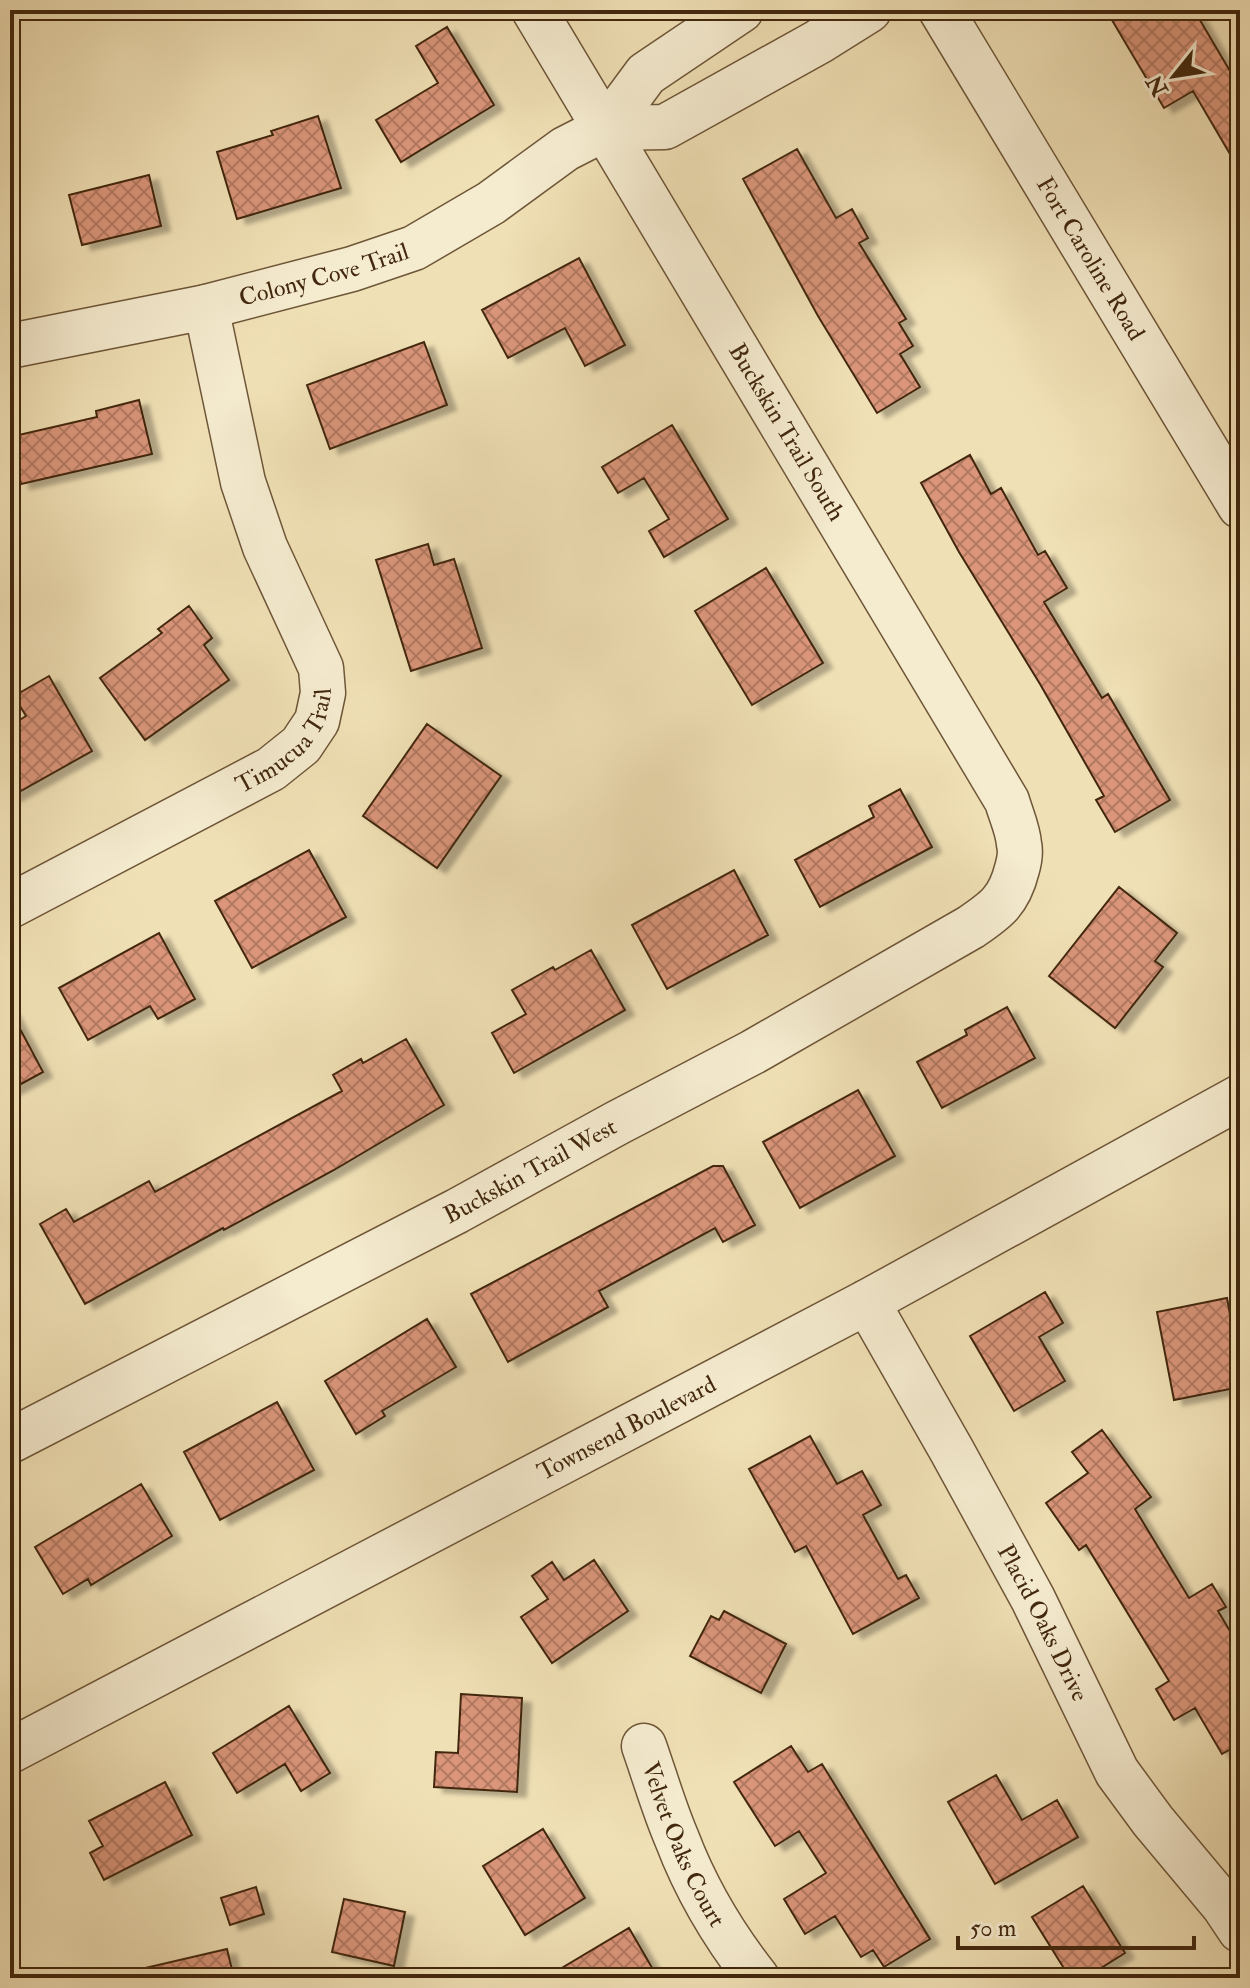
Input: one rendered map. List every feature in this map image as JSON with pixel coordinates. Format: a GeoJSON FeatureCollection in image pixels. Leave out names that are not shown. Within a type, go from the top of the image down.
{"type":"FeatureCollection","features":[{"type":"Feature","properties":{"kind":"street","name":"Buckskin Trail South"},"geometry":{"type":"LineString","coordinates":[[534,10],[1007,801],[1020,845],[1018,863]]}},
{"type":"Feature","properties":{"kind":"street","name":"Colony Cove Trail"},"geometry":{"type":"LineString","coordinates":[[606,128],[646,74],[741,10]]}},
{"type":"Feature","properties":{"kind":"street","name":"Colony Cove Trail"},"geometry":{"type":"LineString","coordinates":[[10,346],[206,307],[352,269],[414,248],[491,203],[565,149],[606,128],[665,127],[869,10]]}},
{"type":"Feature","properties":{"kind":"street","name":"Fort Caroline Road"},"geometry":{"type":"LineString","coordinates":[[941,10],[1240,506]]}},
{"type":"Feature","properties":{"kind":"street","name":"Timucua Trail"},"geometry":{"type":"LineString","coordinates":[[10,906],[271,769],[301,745],[317,721],[323,693],[321,668],[265,547],[243,482],[206,307]]}},
{"type":"Feature","properties":{"kind":"street","name":"Buckskin Trail West"},"geometry":{"type":"LineString","coordinates":[[10,1441],[457,1211],[753,1052],[971,927],[1007,897],[1018,863]]}},
{"type":"Feature","properties":{"kind":"street","name":"Townsend Boulevard"},"geometry":{"type":"LineString","coordinates":[[10,1751],[867,1302],[1240,1097]]}},
{"type":"Feature","properties":{"kind":"street","name":"Placid Oaks Drive"},"geometry":{"type":"LineString","coordinates":[[867,1302],[1025,1586],[1117,1772],[1240,1930]]}},
{"type":"Feature","properties":{"kind":"street","name":"Velvet Oaks Court"},"geometry":{"type":"LineString","coordinates":[[644,1746],[677,1841],[705,1899],[757,1978]]}},
{"type":"Feature","properties":{"kind":"building"},"geometry":{"type":"Polygon","coordinates":[[[1106,10],[1194,10],[1240,88],[1240,171],[1193,91],[1164,108],[1106,10]]]}},
{"type":"Feature","properties":{"kind":"building"},"geometry":{"type":"Polygon","coordinates":[[[447,27],[494,105],[401,162],[376,120],[438,83],[416,46],[447,27]]]}},
{"type":"Feature","properties":{"kind":"building"},"geometry":{"type":"Polygon","coordinates":[[[318,116],[341,188],[237,219],[217,152],[273,135],[271,131],[318,116]]]}},
{"type":"Feature","properties":{"kind":"building"},"geometry":{"type":"Polygon","coordinates":[[[797,149],[836,218],[852,209],[868,238],[859,243],[906,319],[899,323],[913,346],[900,354],[920,387],[877,413],[818,316],[743,179],[797,149]]]}},
{"type":"Feature","properties":{"kind":"building"},"geometry":{"type":"Polygon","coordinates":[[[149,175],[161,226],[82,245],[69,195],[149,175]]]}},
{"type":"Feature","properties":{"kind":"building"},"geometry":{"type":"Polygon","coordinates":[[[579,258],[625,345],[585,366],[565,328],[508,358],[482,310],[579,258]]]}},
{"type":"Feature","properties":{"kind":"building"},"geometry":{"type":"Polygon","coordinates":[[[424,342],[447,405],[330,449],[307,385],[424,342]]]}},
{"type":"Feature","properties":{"kind":"building"},"geometry":{"type":"Polygon","coordinates":[[[139,400],[152,454],[21,484],[10,437],[97,417],[96,411],[139,400]]]}},
{"type":"Feature","properties":{"kind":"building"},"geometry":{"type":"Polygon","coordinates":[[[672,425],[728,519],[664,557],[649,531],[669,519],[644,478],[618,493],[602,467],[672,425]]]}},
{"type":"Feature","properties":{"kind":"building"},"geometry":{"type":"Polygon","coordinates":[[[970,455],[991,494],[1001,488],[1038,555],[1045,551],[1067,588],[1044,602],[1102,698],[1108,694],[1170,800],[1115,832],[1096,800],[1104,796],[921,483],[970,455]]]}},
{"type":"Feature","properties":{"kind":"building"},"geometry":{"type":"Polygon","coordinates":[[[428,544],[434,565],[454,559],[482,648],[411,671],[376,560],[428,544]]]}},
{"type":"Feature","properties":{"kind":"building"},"geometry":{"type":"Polygon","coordinates":[[[766,568],[823,663],[752,705],[695,611],[766,568]]]}},
{"type":"Feature","properties":{"kind":"building"},"geometry":{"type":"Polygon","coordinates":[[[189,606],[212,638],[204,645],[229,680],[145,740],[100,678],[162,633],[158,629],[189,606]]]}},
{"type":"Feature","properties":{"kind":"building"},"geometry":{"type":"Polygon","coordinates":[[[49,676],[92,751],[10,797],[10,726],[26,716],[14,696],[49,676]]]}},
{"type":"Feature","properties":{"kind":"building"},"geometry":{"type":"Polygon","coordinates":[[[427,724],[501,776],[437,868],[363,816],[427,724]]]}},
{"type":"Feature","properties":{"kind":"building"},"geometry":{"type":"Polygon","coordinates":[[[900,789],[932,847],[820,907],[795,860],[874,817],[869,806],[900,789]]]}},
{"type":"Feature","properties":{"kind":"building"},"geometry":{"type":"Polygon","coordinates":[[[309,850],[346,917],[252,968],[215,901],[309,850]]]}},
{"type":"Feature","properties":{"kind":"building"},"geometry":{"type":"Polygon","coordinates":[[[734,870],[768,935],[667,989],[632,925],[734,870]]]}},
{"type":"Feature","properties":{"kind":"building"},"geometry":{"type":"Polygon","coordinates":[[[1119,887],[1177,933],[1155,961],[1163,967],[1115,1028],[1049,976],[1119,887]]]}},
{"type":"Feature","properties":{"kind":"building"},"geometry":{"type":"Polygon","coordinates":[[[159,933],[195,999],[158,1019],[150,1006],[88,1040],[59,988],[159,933]]]}},
{"type":"Feature","properties":{"kind":"building"},"geometry":{"type":"Polygon","coordinates":[[[591,950],[625,1010],[514,1073],[492,1033],[526,1014],[512,990],[591,950]]]}},
{"type":"Feature","properties":{"kind":"building"},"geometry":{"type":"Polygon","coordinates":[[[1007,1007],[1035,1058],[942,1108],[917,1062],[967,1035],[965,1030],[1007,1007]]]}},
{"type":"Feature","properties":{"kind":"building"},"geometry":{"type":"Polygon","coordinates":[[[10,1010],[43,1072],[10,1090],[10,1010]]]}},
{"type":"Feature","properties":{"kind":"building"},"geometry":{"type":"Polygon","coordinates":[[[406,1039],[444,1105],[334,1170],[85,1304],[40,1224],[66,1209],[74,1222],[149,1181],[155,1192],[342,1091],[333,1075],[361,1059],[363,1063],[406,1039]]]}},
{"type":"Feature","properties":{"kind":"building"},"geometry":{"type":"Polygon","coordinates":[[[858,1090],[895,1156],[800,1208],[763,1142],[858,1090]]]}},
{"type":"Feature","properties":{"kind":"building"},"geometry":{"type":"Polygon","coordinates":[[[713,1166],[723,1166],[755,1225],[723,1242],[715,1228],[599,1291],[608,1307],[508,1362],[471,1294],[713,1166]]]}},
{"type":"Feature","properties":{"kind":"building"},"geometry":{"type":"Polygon","coordinates":[[[1045,1292],[1063,1323],[1039,1337],[1065,1381],[1014,1411],[970,1336],[1045,1292]]]}},
{"type":"Feature","properties":{"kind":"building"},"geometry":{"type":"Polygon","coordinates":[[[1227,1298],[1237,1353],[1240,1352],[1240,1387],[1174,1400],[1157,1312],[1227,1298]]]}},
{"type":"Feature","properties":{"kind":"building"},"geometry":{"type":"Polygon","coordinates":[[[427,1319],[456,1367],[382,1411],[385,1416],[356,1434],[325,1381],[427,1319]]]}},
{"type":"Feature","properties":{"kind":"building"},"geometry":{"type":"Polygon","coordinates":[[[277,1402],[314,1470],[220,1520],[184,1452],[277,1402]]]}},
{"type":"Feature","properties":{"kind":"building"},"geometry":{"type":"Polygon","coordinates":[[[1102,1430],[1151,1497],[1135,1509],[1189,1598],[1212,1584],[1226,1607],[1218,1611],[1240,1648],[1240,1744],[1222,1754],[1195,1708],[1174,1720],[1156,1689],[1169,1681],[1086,1545],[1079,1550],[1046,1503],[1088,1473],[1072,1452],[1102,1430]]]}},
{"type":"Feature","properties":{"kind":"building"},"geometry":{"type":"Polygon","coordinates":[[[810,1436],[837,1484],[862,1471],[881,1505],[863,1515],[898,1579],[906,1575],[919,1598],[853,1634],[806,1546],[795,1552],[749,1469],[810,1436]]]}},
{"type":"Feature","properties":{"kind":"building"},"geometry":{"type":"Polygon","coordinates":[[[141,1484],[172,1536],[91,1585],[88,1579],[63,1594],[35,1547],[141,1484]]]}},
{"type":"Feature","properties":{"kind":"building"},"geometry":{"type":"Polygon","coordinates":[[[594,1560],[628,1611],[552,1663],[521,1617],[548,1599],[532,1576],[552,1562],[564,1580],[594,1560]]]}},
{"type":"Feature","properties":{"kind":"building"},"geometry":{"type":"Polygon","coordinates":[[[724,1611],[786,1644],[761,1693],[690,1656],[711,1616],[719,1620],[724,1611]]]}},
{"type":"Feature","properties":{"kind":"building"},"geometry":{"type":"Polygon","coordinates":[[[461,1694],[522,1698],[517,1792],[434,1787],[436,1752],[458,1753],[461,1694]]]}},
{"type":"Feature","properties":{"kind":"building"},"geometry":{"type":"Polygon","coordinates":[[[289,1706],[330,1773],[301,1791],[285,1764],[237,1793],[213,1753],[289,1706]]]}},
{"type":"Feature","properties":{"kind":"building"},"geometry":{"type":"Polygon","coordinates":[[[791,1746],[808,1772],[822,1764],[930,1939],[884,1967],[873,1950],[861,1957],[835,1916],[805,1934],[784,1899],[826,1873],[799,1831],[775,1846],[734,1782],[791,1746]]]}},
{"type":"Feature","properties":{"kind":"building"},"geometry":{"type":"Polygon","coordinates":[[[996,1775],[1022,1820],[1057,1800],[1078,1837],[995,1884],[948,1802],[996,1775]]]}},
{"type":"Feature","properties":{"kind":"building"},"geometry":{"type":"Polygon","coordinates":[[[165,1782],[192,1835],[104,1880],[90,1853],[103,1846],[89,1821],[165,1782]]]}},
{"type":"Feature","properties":{"kind":"building"},"geometry":{"type":"Polygon","coordinates":[[[543,1829],[585,1898],[525,1935],[483,1866],[543,1829]]]}},
{"type":"Feature","properties":{"kind":"building"},"geometry":{"type":"Polygon","coordinates":[[[1083,1886],[1125,1953],[1085,1978],[1070,1978],[1032,1917],[1083,1886]]]}},
{"type":"Feature","properties":{"kind":"building"},"geometry":{"type":"Polygon","coordinates":[[[256,1887],[264,1914],[230,1925],[221,1898],[256,1887]]]}},
{"type":"Feature","properties":{"kind":"building"},"geometry":{"type":"Polygon","coordinates":[[[344,1899],[405,1912],[394,1966],[332,1952],[344,1899]]]}},
{"type":"Feature","properties":{"kind":"building"},"geometry":{"type":"Polygon","coordinates":[[[629,1928],[658,1978],[545,1978],[629,1928]]]}},
{"type":"Feature","properties":{"kind":"building"},"geometry":{"type":"Polygon","coordinates":[[[227,1949],[234,1978],[146,1978],[145,1968],[227,1949]]]}}]}
